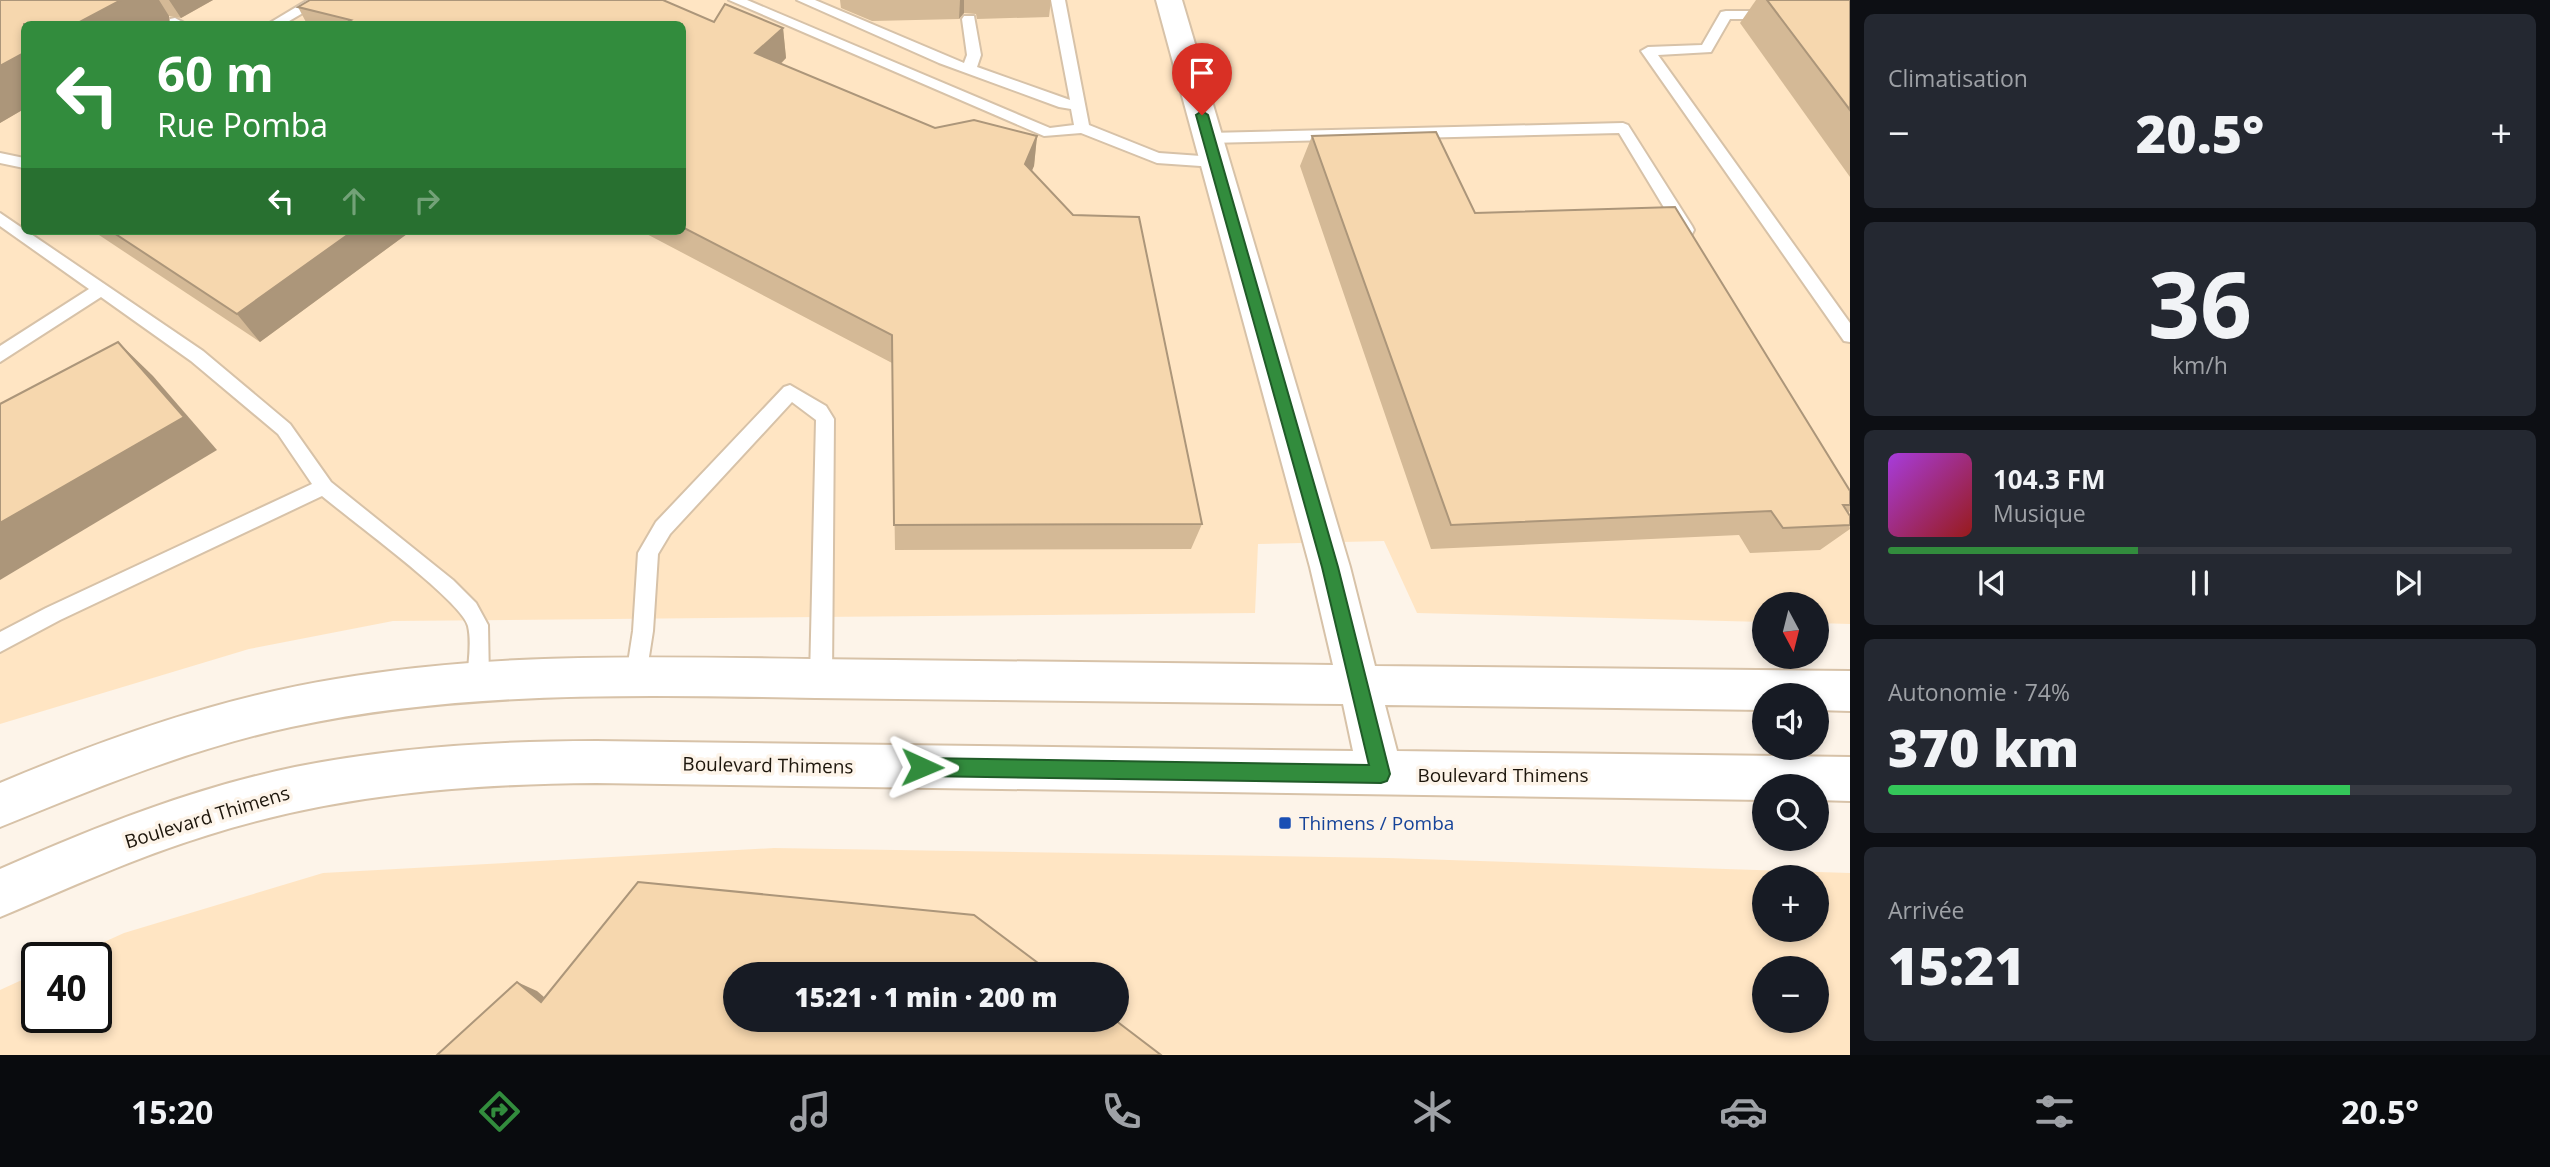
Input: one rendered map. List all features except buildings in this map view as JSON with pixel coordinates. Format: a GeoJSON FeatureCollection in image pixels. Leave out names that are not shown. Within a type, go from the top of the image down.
{"type":"FeatureCollection","features":[{"type":"Feature","properties":{"kind":"street"},"geometry":{"type":"LineString","coordinates":[[1168,0],[1330,567],[1381,774]]}},
{"type":"Feature","properties":{"kind":"street"},"geometry":{"type":"LineString","coordinates":[[0,805],[103,763],[230,722],[347,696],[478,681],[636,676],[1850,691]]}},
{"type":"Feature","properties":{"kind":"street","name":"Boulevard Thimens"},"geometry":{"type":"LineString","coordinates":[[0,893],[120,843],[266,796],[337,781],[475,766],[596,762],[1850,779]]}},
{"type":"Feature","properties":{"kind":"lane"},"geometry":{"type":"LineString","coordinates":[[280,21],[318,0]]}},
{"type":"Feature","properties":{"kind":"lane"},"geometry":{"type":"LineString","coordinates":[[736,0],[1049,133],[1082,128],[1157,158],[1212,150],[1623,128],[1694,242]]}},
{"type":"Feature","properties":{"kind":"lane"},"geometry":{"type":"LineString","coordinates":[[804,0],[969,69],[1064,104],[1077,105]]}},
{"type":"Feature","properties":{"kind":"lane"},"geometry":{"type":"LineString","coordinates":[[1058,0],[1082,128]]}},
{"type":"Feature","properties":{"kind":"lane"},"geometry":{"type":"LineString","coordinates":[[1781,14],[1726,15],[1706,49],[1648,51],[1850,336]]}},
{"type":"Feature","properties":{"kind":"lane"},"geometry":{"type":"LineString","coordinates":[[969,69],[974,55],[970,19]]}},
{"type":"Feature","properties":{"kind":"lane"},"geometry":{"type":"LineString","coordinates":[[0,158],[21,162]]}},
{"type":"Feature","properties":{"kind":"lane"},"geometry":{"type":"LineString","coordinates":[[0,218],[21,233]]}},
{"type":"Feature","properties":{"kind":"lane"},"geometry":{"type":"LineString","coordinates":[[24,235],[197,356],[284,429],[324,487],[446,586],[469,609],[478,625],[478,681]]}},
{"type":"Feature","properties":{"kind":"lane"},"geometry":{"type":"LineString","coordinates":[[0,355],[101,289]]}},
{"type":"Feature","properties":{"kind":"lane"},"geometry":{"type":"LineString","coordinates":[[636,676],[643,631],[648,553],[653,543],[663,528],[790,392],[820,411],[825,419],[821,678]]}},
{"type":"Feature","properties":{"kind":"lane"},"geometry":{"type":"LineString","coordinates":[[0,643],[53,614],[324,487]]}},
{"type":"Feature","properties":{"kind":"shaded area"},"geometry":{"type":"Polygon","coordinates":[[[0,0],[1850,0],[1850,624],[1829,623],[1829,592],[1752,592],[1752,622],[1417,613],[1384,541],[1258,544],[1255,613],[393,621],[249,649],[0,724],[0,0]]]}},
{"type":"Feature","properties":{"kind":"shaded area"},"geometry":{"type":"Polygon","coordinates":[[[774,848],[1388,858],[1752,870],[1752,942],[1829,942],[1829,872],[1850,873],[1850,1055],[0,1055],[0,990],[21,980],[21,1033],[112,1033],[112,942],[104,942],[124,933],[323,873],[774,848]]]}},
{"type":"Feature","properties":{"kind":"place","name":"Thimens / Pomba"},"geometry":{"type":"Point","coordinates":[1285,823]}},
{"type":"Feature","properties":{"kind":"route"},"geometry":{"type":"LineString","coordinates":[[922,767],[1381,774],[1346,625],[1202,115]]}}]}
